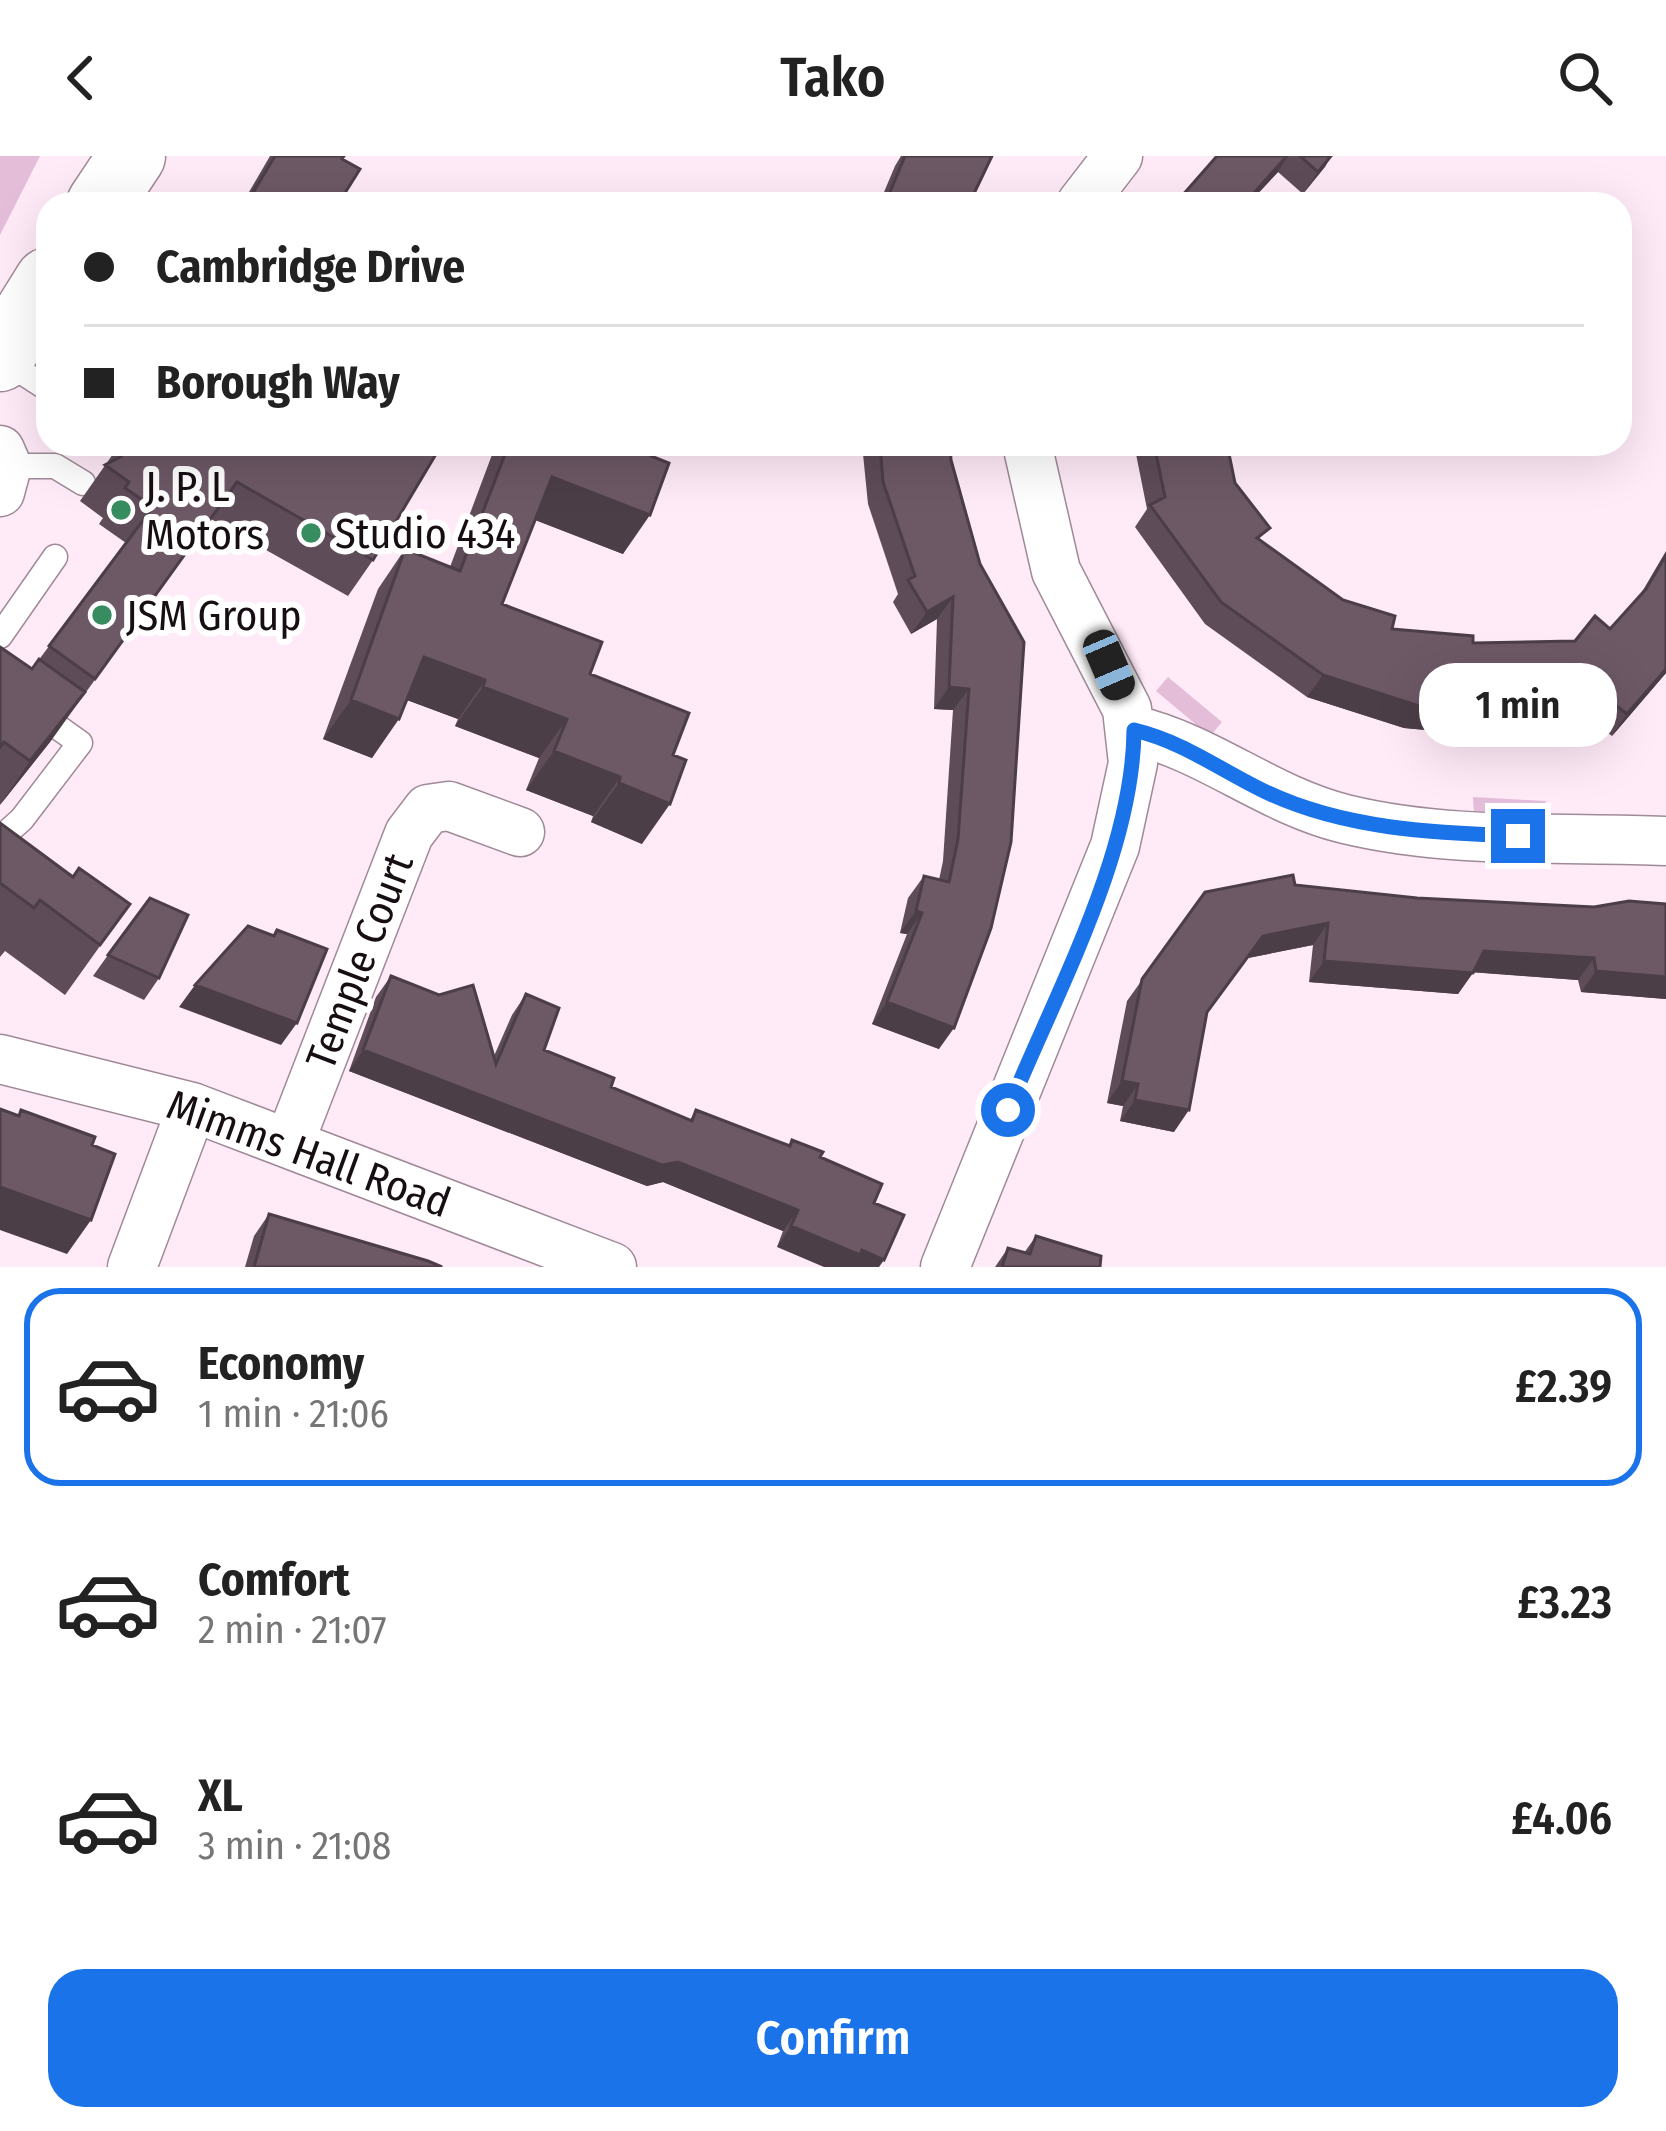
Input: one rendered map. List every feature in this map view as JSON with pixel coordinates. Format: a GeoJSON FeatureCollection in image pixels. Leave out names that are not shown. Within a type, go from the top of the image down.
{"type":"FeatureCollection","features":[{"type":"Feature","properties":{"kind":"main road"},"geometry":{"type":"LineString","coordinates":[[108,192],[132,156]]}},
{"type":"Feature","properties":{"kind":"street"},"geometry":{"type":"LineString","coordinates":[[1091,192],[1118,156]]}},
{"type":"Feature","properties":{"kind":"street"},"geometry":{"type":"LineString","coordinates":[[945,1267],[1115,846],[1133,764],[1134,730],[1109,665],[1056,572],[1030,456]]}},
{"type":"Feature","properties":{"kind":"street"},"geometry":{"type":"LineString","coordinates":[[1134,730],[1176,740],[1267,792],[1342,818],[1450,833],[1665,839]]}},
{"type":"Feature","properties":{"kind":"street","name":"Temple Court"},"geometry":{"type":"LineString","coordinates":[[290,1141],[409,834],[428,809],[449,806],[520,832]]}},
{"type":"Feature","properties":{"kind":"street","name":"Mimms Hall Road"},"geometry":{"type":"LineString","coordinates":[[0,1059],[192,1107],[612,1267]]}},
{"type":"Feature","properties":{"kind":"street"},"geometry":{"type":"LineString","coordinates":[[132,1267],[192,1107]]}},
{"type":"Feature","properties":{"kind":"lane"},"geometry":{"type":"LineString","coordinates":[[18,315],[36,359]]}},
{"type":"Feature","properties":{"kind":"lane"},"geometry":{"type":"LineString","coordinates":[[2,469],[55,466],[83,483]]}},
{"type":"Feature","properties":{"kind":"lane"},"geometry":{"type":"LineString","coordinates":[[0,636],[56,557]]}},
{"type":"Feature","properties":{"kind":"lane"},"geometry":{"type":"LineString","coordinates":[[0,686],[80,743],[22,819],[0,838]]}},
{"type":"Feature","properties":{"kind":"shaded area"},"geometry":{"type":"Polygon","coordinates":[[[0,156],[40,156],[0,235],[0,156]]]}},
{"type":"Feature","properties":{"kind":"shaded area"},"geometry":{"type":"Polygon","coordinates":[[[1168,677],[1222,722],[1213,733],[1205,732],[1156,691],[1168,677]]]}},
{"type":"Feature","properties":{"kind":"shaded area"},"geometry":{"type":"Polygon","coordinates":[[[1473,797],[1546,801],[1541,819],[1474,815],[1473,797]]]}},
{"type":"Feature","properties":{"kind":"building"},"geometry":{"type":"Polygon","coordinates":[[[275,156],[344,156],[360,169],[346,192],[253,192],[275,156]]]}},
{"type":"Feature","properties":{"kind":"building"},"geometry":{"type":"Polygon","coordinates":[[[905,156],[992,156],[975,192],[890,192],[905,156]]]}},
{"type":"Feature","properties":{"kind":"building"},"geometry":{"type":"Polygon","coordinates":[[[1217,156],[1287,156],[1255,192],[1185,192],[1217,156]]]}},
{"type":"Feature","properties":{"kind":"building"},"geometry":{"type":"Polygon","coordinates":[[[1300,156],[1331,156],[1318,172],[1300,156]]]}},
{"type":"Feature","properties":{"kind":"building"},"geometry":{"type":"Polygon","coordinates":[[[122,456],[435,456],[373,560],[237,482],[95,679],[49,646],[153,507],[125,488],[129,482],[105,465],[122,456]]]}},
{"type":"Feature","properties":{"kind":"building"},"geometry":{"type":"Polygon","coordinates":[[[504,456],[651,456],[669,463],[650,515],[552,477],[502,604],[602,642],[590,674],[689,713],[673,755],[686,760],[670,804],[619,783],[620,777],[554,751],[567,719],[483,687],[485,680],[424,657],[399,719],[351,700],[405,549],[460,571],[504,456]]]}},
{"type":"Feature","properties":{"kind":"building"},"geometry":{"type":"Polygon","coordinates":[[[881,456],[951,456],[980,564],[1024,642],[1011,842],[991,928],[954,1028],[887,1002],[922,913],[916,911],[924,876],[949,882],[958,839],[969,689],[949,687],[953,597],[927,612],[908,580],[915,576],[883,482],[881,456]]]}},
{"type":"Feature","properties":{"kind":"building"},"geometry":{"type":"Polygon","coordinates":[[[1156,456],[1229,456],[1235,483],[1270,528],[1257,538],[1343,600],[1395,616],[1392,629],[1473,636],[1473,643],[1575,641],[1595,616],[1610,629],[1646,589],[1666,555],[1666,669],[1627,714],[1602,695],[1565,704],[1464,706],[1463,710],[1419,706],[1323,675],[1221,602],[1150,505],[1165,497],[1156,456]]]}},
{"type":"Feature","properties":{"kind":"building"},"geometry":{"type":"Polygon","coordinates":[[[0,647],[32,669],[39,659],[85,692],[30,761],[4,742],[0,747],[0,647]]]}},
{"type":"Feature","properties":{"kind":"building"},"geometry":{"type":"Polygon","coordinates":[[[0,823],[73,877],[79,868],[130,904],[100,945],[40,900],[34,908],[0,883],[0,823]]]}},
{"type":"Feature","properties":{"kind":"building"},"geometry":{"type":"Polygon","coordinates":[[[1293,875],[1295,885],[1417,898],[1594,907],[1629,901],[1666,904],[1666,977],[1596,971],[1594,958],[1484,951],[1473,973],[1324,961],[1328,923],[1263,936],[1207,1012],[1189,1110],[1135,1100],[1138,1084],[1122,1081],[1142,979],[1205,892],[1293,875]]]}},
{"type":"Feature","properties":{"kind":"building"},"geometry":{"type":"Polygon","coordinates":[[[150,898],[188,915],[159,978],[108,955],[150,898]]]}},
{"type":"Feature","properties":{"kind":"building"},"geometry":{"type":"Polygon","coordinates":[[[248,926],[274,936],[277,930],[327,949],[297,1023],[195,985],[248,926]]]}},
{"type":"Feature","properties":{"kind":"building"},"geometry":{"type":"Polygon","coordinates":[[[391,976],[439,995],[473,985],[496,1064],[526,994],[559,1008],[544,1050],[614,1078],[611,1087],[692,1121],[696,1110],[790,1146],[792,1140],[882,1184],[874,1203],[904,1215],[884,1260],[791,1226],[798,1210],[678,1162],[662,1165],[363,1050],[391,976]]]}},
{"type":"Feature","properties":{"kind":"building"},"geometry":{"type":"Polygon","coordinates":[[[0,1109],[19,1116],[21,1110],[95,1137],[92,1145],[115,1154],[91,1220],[0,1187],[0,1109]]]}},
{"type":"Feature","properties":{"kind":"building"},"geometry":{"type":"Polygon","coordinates":[[[269,1214],[428,1261],[442,1267],[254,1267],[269,1214]]]}},
{"type":"Feature","properties":{"kind":"building"},"geometry":{"type":"Polygon","coordinates":[[[1036,1236],[1101,1256],[1100,1267],[1002,1267],[1008,1248],[1030,1254],[1036,1236]]]}},
{"type":"Feature","properties":{"kind":"place","name":"J. P. L Motors"},"geometry":{"type":"Point","coordinates":[121,510]}},
{"type":"Feature","properties":{"kind":"place","name":"Studio 434"},"geometry":{"type":"Point","coordinates":[311,533]}},
{"type":"Feature","properties":{"kind":"place","name":"JSM Group"},"geometry":{"type":"Point","coordinates":[102,615]}},
{"type":"Feature","properties":{"kind":"route"},"geometry":{"type":"LineString","coordinates":[[1008,1110],[1115,846],[1133,764],[1134,730],[1176,740],[1267,792],[1342,818],[1450,833],[1518,836]]}}]}
